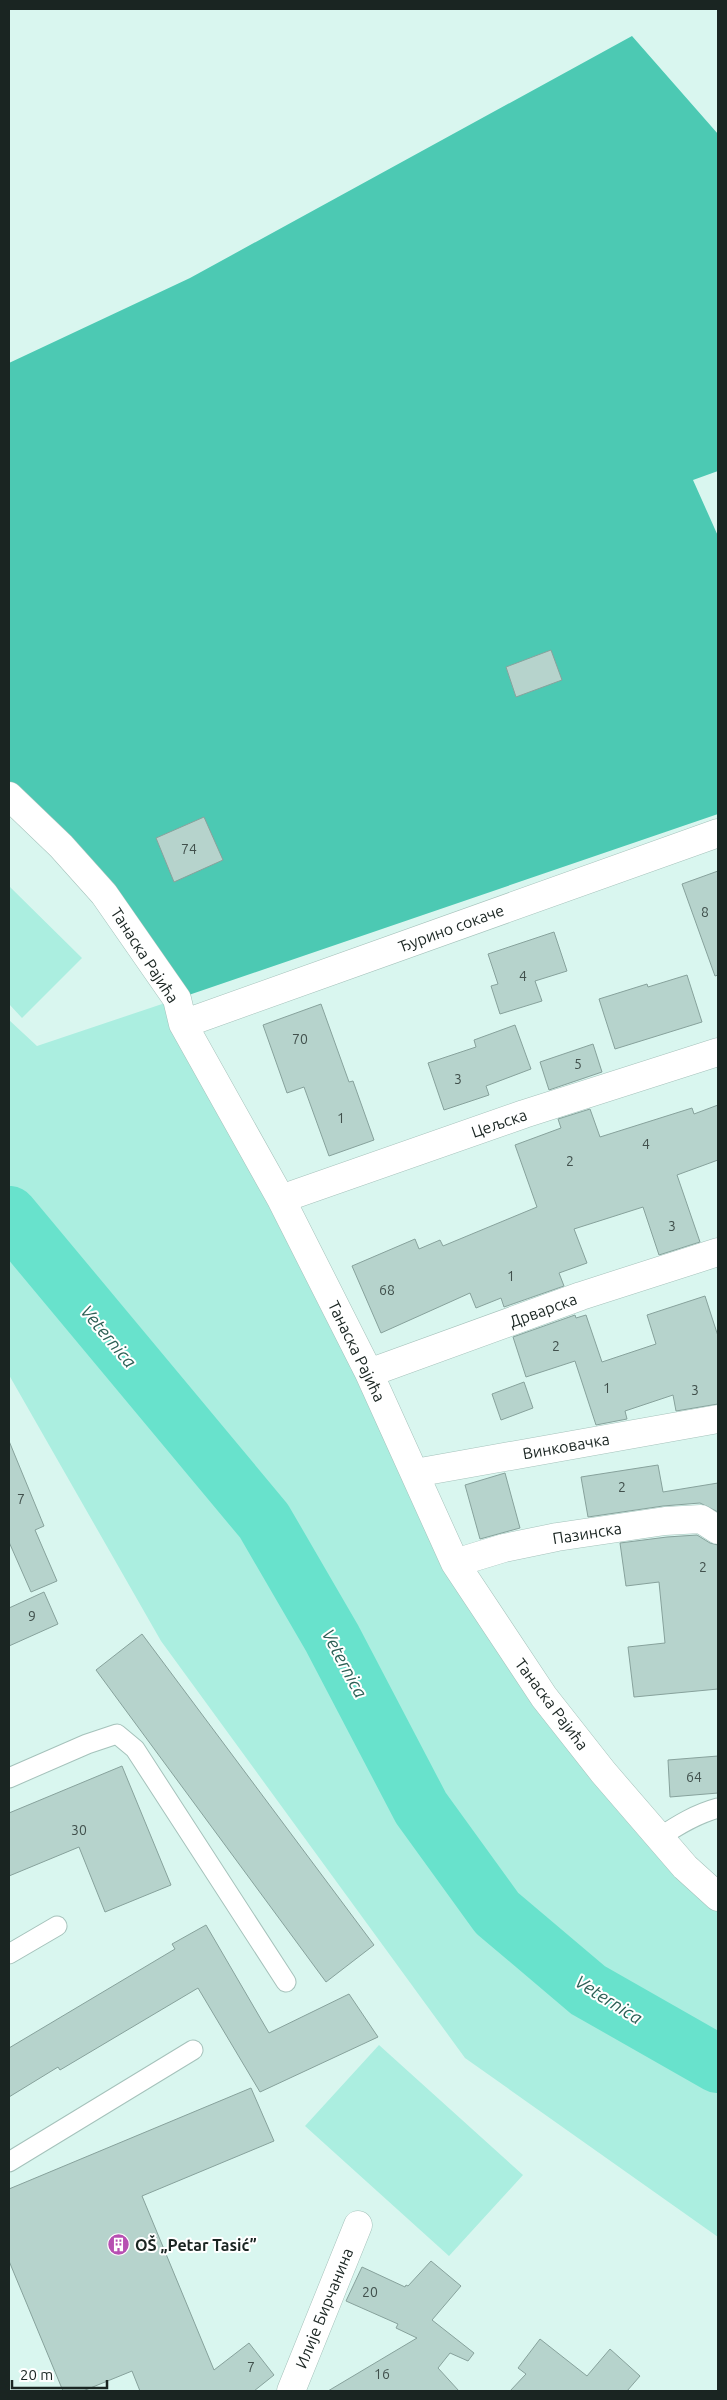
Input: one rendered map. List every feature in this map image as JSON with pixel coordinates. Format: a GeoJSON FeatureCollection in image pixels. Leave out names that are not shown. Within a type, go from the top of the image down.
{"type":"FeatureCollection","features":[{"type":"Feature","properties":{"kind":"street","name":"Танаска Рајића"},"geometry":{"type":"LineString","coordinates":[[9,796],[61,846],[104,894],[177,999],[183,1024],[281,1199],[369,1373],[455,1563],[544,1697],[603,1772],[685,1867],[718,1897]]}},
{"type":"Feature","properties":{"kind":"street","name":"Ђурино сокаче"},"geometry":{"type":"LineString","coordinates":[[183,1024],[718,833]]}},
{"type":"Feature","properties":{"kind":"street","name":"Цељска"},"geometry":{"type":"LineString","coordinates":[[281,1199],[524,1114],[718,1052]]}},
{"type":"Feature","properties":{"kind":"street","name":"Дрварска"},"geometry":{"type":"LineString","coordinates":[[369,1373],[581,1296],[718,1252]]}},
{"type":"Feature","properties":{"kind":"street","name":"Винковачка"},"geometry":{"type":"LineString","coordinates":[[414,1473],[718,1419]]}},
{"type":"Feature","properties":{"kind":"street","name":"Пазинска"},"geometry":{"type":"LineString","coordinates":[[455,1563],[504,1548],[665,1520],[701,1519],[718,1530]]}},
{"type":"Feature","properties":{"kind":"street","name":"Илије Бирчанина"},"geometry":{"type":"LineString","coordinates":[[291,2391],[358,2225]]}},
{"type":"Feature","properties":{"kind":"lane"},"geometry":{"type":"LineString","coordinates":[[9,1778],[117,1734],[135,1749],[286,1982]]}},
{"type":"Feature","properties":{"kind":"lane"},"geometry":{"type":"LineString","coordinates":[[660,1837],[679,1824],[718,1808]]}},
{"type":"Feature","properties":{"kind":"lane"},"geometry":{"type":"LineString","coordinates":[[9,1954],[57,1926]]}},
{"type":"Feature","properties":{"kind":"lane"},"geometry":{"type":"LineString","coordinates":[[9,2162],[193,2050]]}},
{"type":"Feature","properties":{"kind":"green space"},"geometry":{"type":"Polygon","coordinates":[[[632,36],[718,134],[718,471],[693,480],[718,536],[718,814],[177,999],[9,796],[9,363],[190,278],[632,36]]]}},
{"type":"Feature","properties":{"kind":"green space"},"geometry":{"type":"Polygon","coordinates":[[[9,886],[82,958],[22,1018],[9,1004],[9,886]]]}},
{"type":"Feature","properties":{"kind":"green space"},"geometry":{"type":"Polygon","coordinates":[[[177,999],[455,1563],[718,1897],[718,2237],[465,2058],[161,1641],[9,1375],[9,1020],[37,1046],[177,999]]]}},
{"type":"Feature","properties":{"kind":"green space"},"geometry":{"type":"Polygon","coordinates":[[[379,2045],[523,2175],[449,2256],[305,2126],[379,2045]]]}},
{"type":"Feature","properties":{"kind":"building"},"geometry":{"type":"Polygon","coordinates":[[[551,650],[562,680],[516,697],[506,667],[551,650]]]}},
{"type":"Feature","properties":{"kind":"building"},"geometry":{"type":"Polygon","coordinates":[[[204,817],[223,860],[174,882],[156,838],[204,817]]]}},
{"type":"Feature","properties":{"kind":"building"},"geometry":{"type":"Polygon","coordinates":[[[718,871],[718,975],[715,976],[682,884],[718,871]]]}},
{"type":"Feature","properties":{"kind":"building"},"geometry":{"type":"Polygon","coordinates":[[[554,932],[567,971],[535,981],[542,1001],[500,1014],[491,986],[498,984],[488,954],[554,932]]]}},
{"type":"Feature","properties":{"kind":"building"},"geometry":{"type":"Polygon","coordinates":[[[687,975],[702,1022],[615,1049],[599,999],[647,984],[648,987],[687,975]]]}},
{"type":"Feature","properties":{"kind":"building"},"geometry":{"type":"Polygon","coordinates":[[[321,1004],[349,1082],[353,1081],[374,1140],[329,1156],[304,1087],[287,1093],[263,1025],[321,1004]]]}},
{"type":"Feature","properties":{"kind":"building"},"geometry":{"type":"Polygon","coordinates":[[[515,1025],[531,1069],[486,1086],[489,1095],[444,1110],[428,1063],[476,1047],[474,1040],[515,1025]]]}},
{"type":"Feature","properties":{"kind":"building"},"geometry":{"type":"Polygon","coordinates":[[[593,1044],[602,1072],[549,1090],[540,1062],[593,1044]]]}},
{"type":"Feature","properties":{"kind":"building"},"geometry":{"type":"Polygon","coordinates":[[[718,1105],[718,1160],[677,1175],[700,1242],[659,1255],[643,1207],[574,1229],[587,1263],[559,1273],[564,1286],[504,1307],[501,1298],[476,1308],[470,1293],[381,1333],[352,1266],[415,1239],[419,1249],[440,1240],[443,1246],[537,1207],[515,1145],[561,1128],[558,1119],[590,1109],[600,1137],[692,1108],[694,1114],[718,1105]]]}},
{"type":"Feature","properties":{"kind":"building"},"geometry":{"type":"Polygon","coordinates":[[[705,1296],[718,1336],[718,1404],[676,1411],[673,1395],[625,1411],[627,1419],[596,1425],[575,1361],[526,1377],[513,1337],[575,1315],[576,1318],[586,1315],[602,1362],[656,1344],[647,1315],[705,1296]]]}},
{"type":"Feature","properties":{"kind":"building"},"geometry":{"type":"Polygon","coordinates":[[[524,1382],[533,1408],[501,1420],[492,1394],[524,1382]]]}},
{"type":"Feature","properties":{"kind":"building"},"geometry":{"type":"Polygon","coordinates":[[[9,1441],[44,1526],[35,1530],[57,1581],[31,1592],[9,1542],[9,1441]]]}},
{"type":"Feature","properties":{"kind":"building"},"geometry":{"type":"Polygon","coordinates":[[[658,1465],[663,1492],[718,1483],[718,1512],[700,1503],[663,1506],[588,1517],[581,1477],[658,1465]]]}},
{"type":"Feature","properties":{"kind":"building"},"geometry":{"type":"Polygon","coordinates":[[[505,1473],[520,1528],[480,1539],[465,1485],[505,1473]]]}},
{"type":"Feature","properties":{"kind":"building"},"geometry":{"type":"Polygon","coordinates":[[[697,1535],[710,1543],[718,1545],[718,1689],[634,1697],[628,1647],[665,1643],[659,1582],[626,1586],[620,1543],[697,1535]]]}},
{"type":"Feature","properties":{"kind":"building"},"geometry":{"type":"Polygon","coordinates":[[[44,1592],[58,1624],[9,1646],[9,1608],[44,1592]]]}},
{"type":"Feature","properties":{"kind":"building"},"geometry":{"type":"Polygon","coordinates":[[[142,1634],[374,1945],[326,1982],[96,1670],[142,1634]]]}},
{"type":"Feature","properties":{"kind":"building"},"geometry":{"type":"Polygon","coordinates":[[[718,1756],[718,1793],[670,1797],[668,1760],[718,1756]]]}},
{"type":"Feature","properties":{"kind":"building"},"geometry":{"type":"Polygon","coordinates":[[[122,1766],[171,1885],[105,1912],[79,1847],[9,1876],[9,1813],[122,1766]]]}},
{"type":"Feature","properties":{"kind":"building"},"geometry":{"type":"Polygon","coordinates":[[[206,1925],[269,2033],[349,1994],[378,2037],[260,2092],[198,1988],[60,2070],[58,2067],[9,2097],[9,2048],[175,1949],[172,1944],[206,1925]]]}},
{"type":"Feature","properties":{"kind":"building","name":"OŠ „Petar Tasić”"},"geometry":{"type":"Polygon","coordinates":[[[251,2088],[274,2141],[142,2196],[214,2370],[249,2343],[274,2375],[254,2391],[140,2391],[132,2371],[83,2391],[63,2391],[9,2261],[9,2189],[251,2088]]]}},
{"type":"Feature","properties":{"kind":"building"},"geometry":{"type":"Polygon","coordinates":[[[431,2261],[461,2286],[432,2320],[474,2353],[468,2361],[450,2353],[438,2368],[459,2391],[328,2391],[417,2338],[396,2328],[398,2324],[346,2301],[362,2267],[405,2287],[431,2261]]]}},
{"type":"Feature","properties":{"kind":"building"},"geometry":{"type":"Polygon","coordinates":[[[540,2339],[587,2376],[610,2349],[640,2376],[627,2391],[510,2391],[526,2374],[518,2368],[540,2339]]]}},
{"type":"Feature","properties":{"kind":"waterway","name":"Veternica"},"geometry":{"type":"LineString","coordinates":[[9,1215],[264,1521],[332,1638],[421,1808],[497,1913],[588,1990],[718,2064]]}},
{"type":"Feature","properties":{"kind":"place","name":"OŠ „Petar Tasić”"},"geometry":{"type":"Point","coordinates":[119,2245]}}]}
